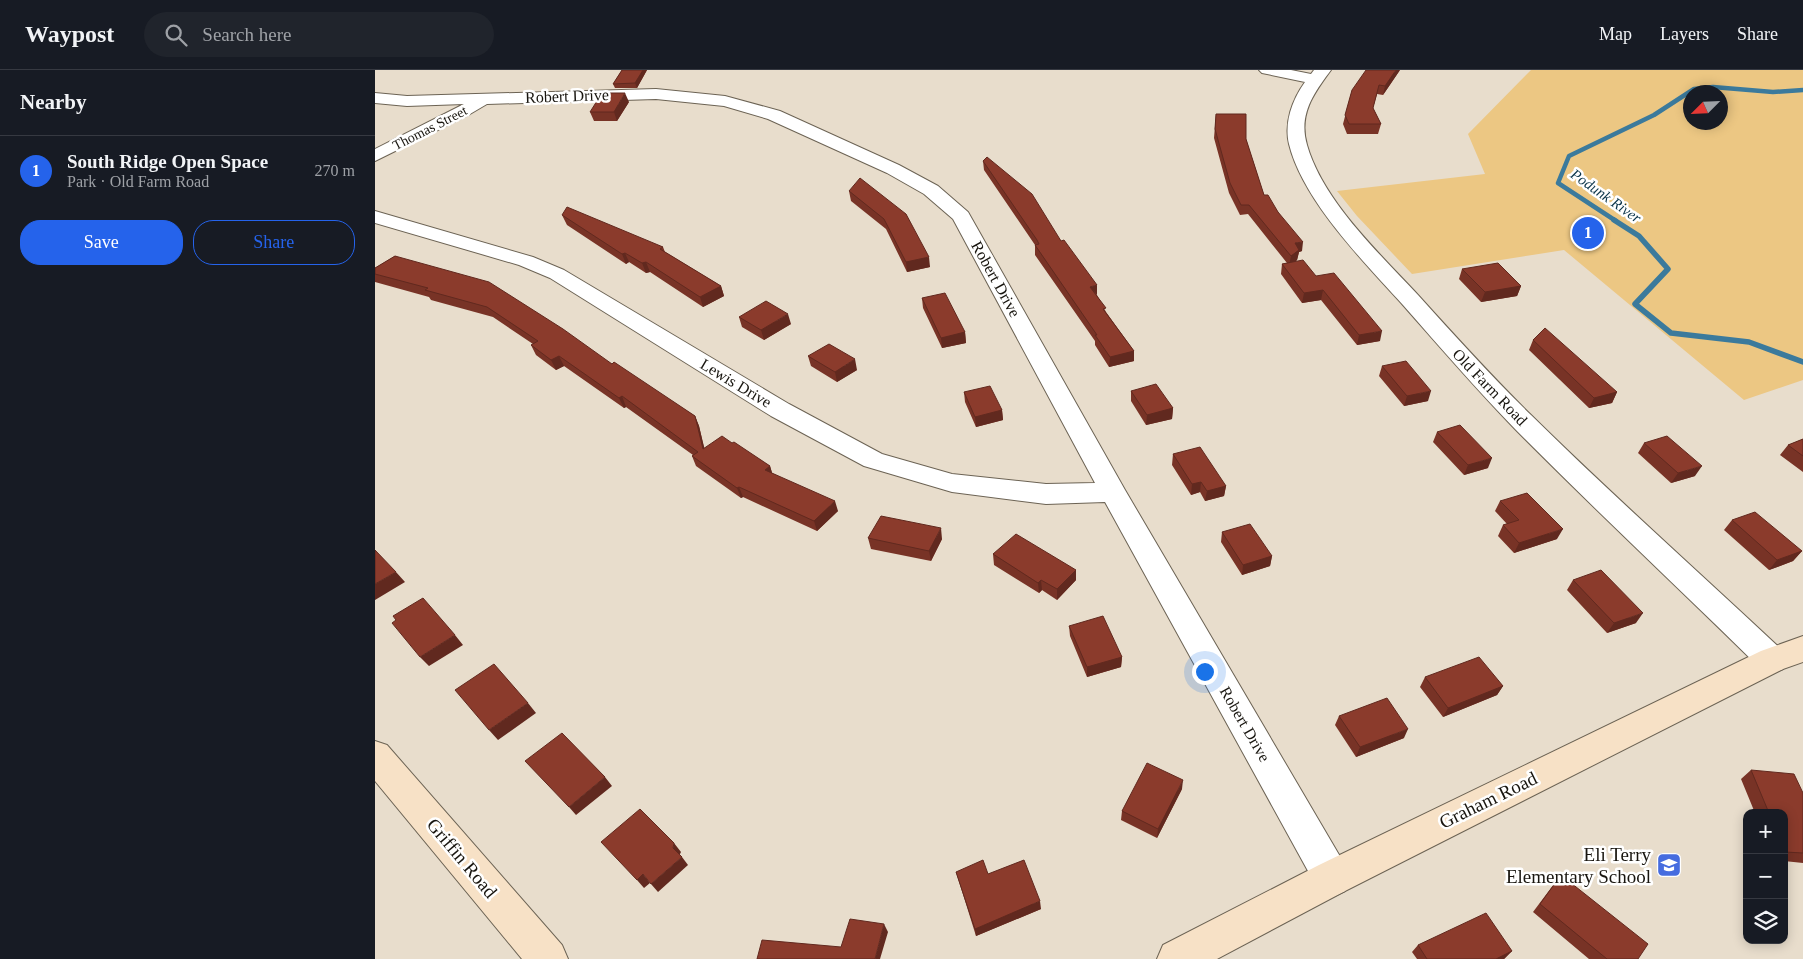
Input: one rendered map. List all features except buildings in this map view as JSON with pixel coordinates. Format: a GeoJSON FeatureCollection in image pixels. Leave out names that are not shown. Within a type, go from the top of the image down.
{"type":"FeatureCollection","features":[{"type":"Feature","properties":{"kind":"street"},"geometry":{"type":"LineString","coordinates":[[1267,70],[1318,75]]}},
{"type":"Feature","properties":{"kind":"street","name":"Old Farm Road"},"geometry":{"type":"LineString","coordinates":[[1318,75],[1301,103],[1298,119],[1298,143],[1308,170],[1330,206],[1453,348],[1522,421],[1627,523],[1788,654]]}},
{"type":"Feature","properties":{"kind":"street","name":"Robert Drive"},"geometry":{"type":"LineString","coordinates":[[375,98],[407,101],[656,94],[725,101],[774,115],[893,169],[931,190],[961,216],[1113,492],[1333,878]]}},
{"type":"Feature","properties":{"kind":"street","name":"Thomas Street"},"geometry":{"type":"LineString","coordinates":[[375,156],[484,99]]}},
{"type":"Feature","properties":{"kind":"street","name":"Lewis Drive"},"geometry":{"type":"LineString","coordinates":[[375,217],[526,261],[557,274],[780,410],[873,460],[952,483],[1046,494],[1113,492]]}},
{"type":"Feature","properties":{"kind":"street","name":"Graham Road"},"geometry":{"type":"LineString","coordinates":[[1177,959],[1333,878],[1788,654]]}},
{"type":"Feature","properties":{"kind":"street","name":"Griffin Road"},"geometry":{"type":"LineString","coordinates":[[375,756],[548,959]]}},
{"type":"Feature","properties":{"kind":"shaded area"},"geometry":{"type":"Polygon","coordinates":[[[1531,70],[1803,70],[1803,380],[1744,400],[1564,250],[1412,274],[1357,216],[1337,191],[1485,174],[1468,134],[1531,70]]]}},
{"type":"Feature","properties":{"kind":"waterway","name":"Podunk River"},"geometry":{"type":"LineString","coordinates":[[1616,221],[1558,183],[1569,156],[1654,115],[1694,89],[1713,87],[1773,92],[1803,90]]}},
{"type":"Feature","properties":{"kind":"waterway","name":"Podunk River"},"geometry":{"type":"LineString","coordinates":[[1614,220],[1639,236],[1668,269],[1635,304],[1671,333],[1749,342],[1803,362]]}},
{"type":"Feature","properties":{"kind":"place","name":"South Ridge Open Space"},"geometry":{"type":"Point","coordinates":[1588,233]}},
{"type":"Feature","properties":{"kind":"place","name":"Eli Terry Elementary School"},"geometry":{"type":"Point","coordinates":[1669,865]}}]}
